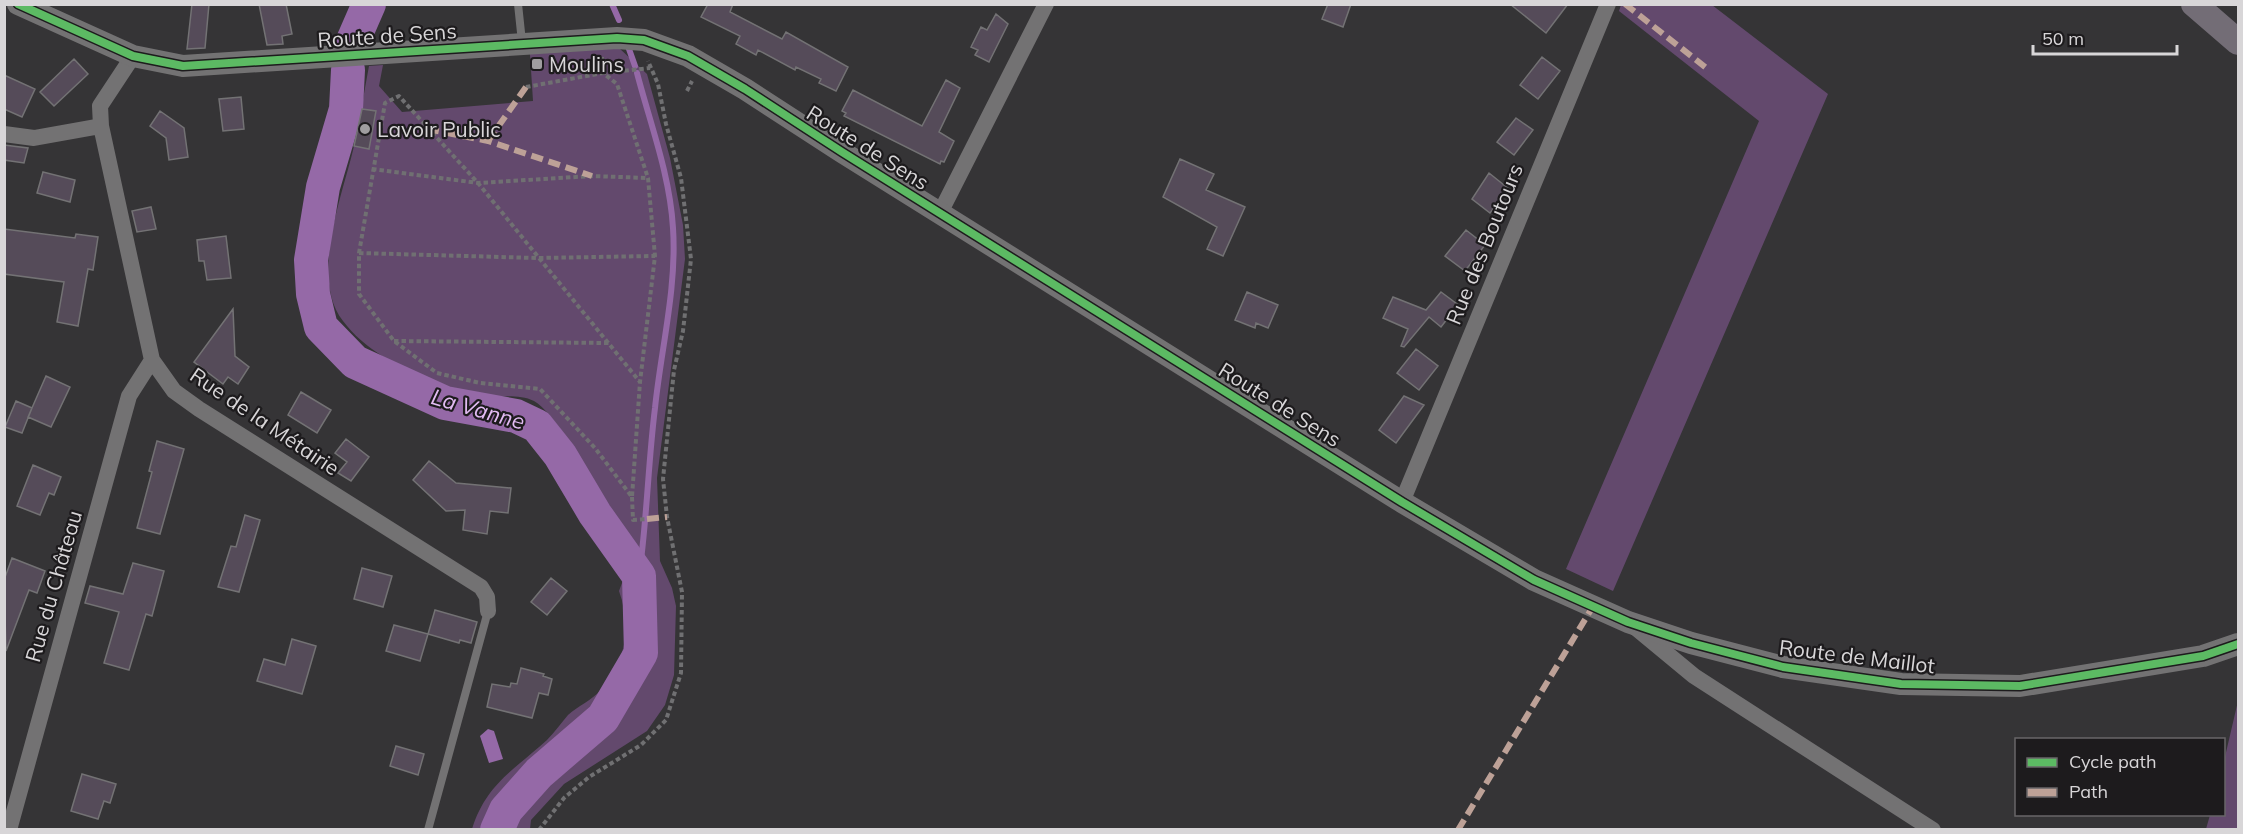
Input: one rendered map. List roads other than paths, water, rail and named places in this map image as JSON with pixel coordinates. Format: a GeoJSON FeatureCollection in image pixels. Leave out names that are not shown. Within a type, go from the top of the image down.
{"type":"FeatureCollection","features":[{"type":"Feature","properties":{"kind":"main road"},"geometry":{"type":"LineString","coordinates":[[2194,4],[2238,42]]}},
{"type":"Feature","properties":{"kind":"street","name":"Route de Sens"},"geometry":{"type":"LineString","coordinates":[[18,4],[134,56],[183,66],[395,53],[523,42],[617,38],[644,40],[688,56],[745,89],[1402,502],[1534,580],[1623,620]]}},
{"type":"Feature","properties":{"kind":"street"},"geometry":{"type":"LineString","coordinates":[[940,213],[1046,4]]}},
{"type":"Feature","properties":{"kind":"street","name":"Rue des Boutours"},"geometry":{"type":"LineString","coordinates":[[1402,502],[1608,4]]}},
{"type":"Feature","properties":{"kind":"street"},"geometry":{"type":"LineString","coordinates":[[4,134],[34,138],[101,126],[100,106],[134,56]]}},
{"type":"Feature","properties":{"kind":"street","name":"Rue de la Métairie"},"geometry":{"type":"LineString","coordinates":[[101,126],[152,360],[174,391],[481,587],[487,597],[488,611]]}},
{"type":"Feature","properties":{"kind":"street","name":"Rue du Château"},"geometry":{"type":"LineString","coordinates":[[9,830],[129,396],[152,360]]}},
{"type":"Feature","properties":{"kind":"street"},"geometry":{"type":"LineString","coordinates":[[1623,620],[1694,676],[1933,830]]}},
{"type":"Feature","properties":{"kind":"street","name":"Route de Maillot"},"geometry":{"type":"LineString","coordinates":[[1623,620],[1691,643],[1783,667],[1902,684],[2020,686],[2193,658],[2238,644]]}},
{"type":"Feature","properties":{"kind":"lane"},"geometry":{"type":"LineString","coordinates":[[518,4],[523,42]]}},
{"type":"Feature","properties":{"kind":"lane"},"geometry":{"type":"LineString","coordinates":[[428,830],[488,611]]}},
{"type":"Feature","properties":{"kind":"waterway","name":"La Vanne"},"geometry":{"type":"LineString","coordinates":[[352,43],[369,4]]}},
{"type":"Feature","properties":{"kind":"waterway"},"geometry":{"type":"LineString","coordinates":[[612,4],[619,20]]}},
{"type":"Feature","properties":{"kind":"waterway"},"geometry":{"type":"LineString","coordinates":[[629,49],[635,66]]}},
{"type":"Feature","properties":{"kind":"waterway","name":"La Vanne"},"geometry":{"type":"LineString","coordinates":[[348,70],[346,109],[323,187],[311,260],[313,294],[321,327],[355,362],[445,403],[516,416],[537,426],[560,455],[595,514],[639,576],[641,653],[603,718],[539,773],[506,810],[497,830]]}},
{"type":"Feature","properties":{"kind":"waterway"},"geometry":{"type":"LineString","coordinates":[[637,73],[668,188],[674,251],[671,296],[653,429],[639,576]]}},
{"type":"Feature","properties":{"kind":"place","name":"Moulins"},"geometry":{"type":"Point","coordinates":[537,64]}},
{"type":"Feature","properties":{"kind":"place","name":"Lavoir Public"},"geometry":{"type":"Point","coordinates":[365,129]}}]}
